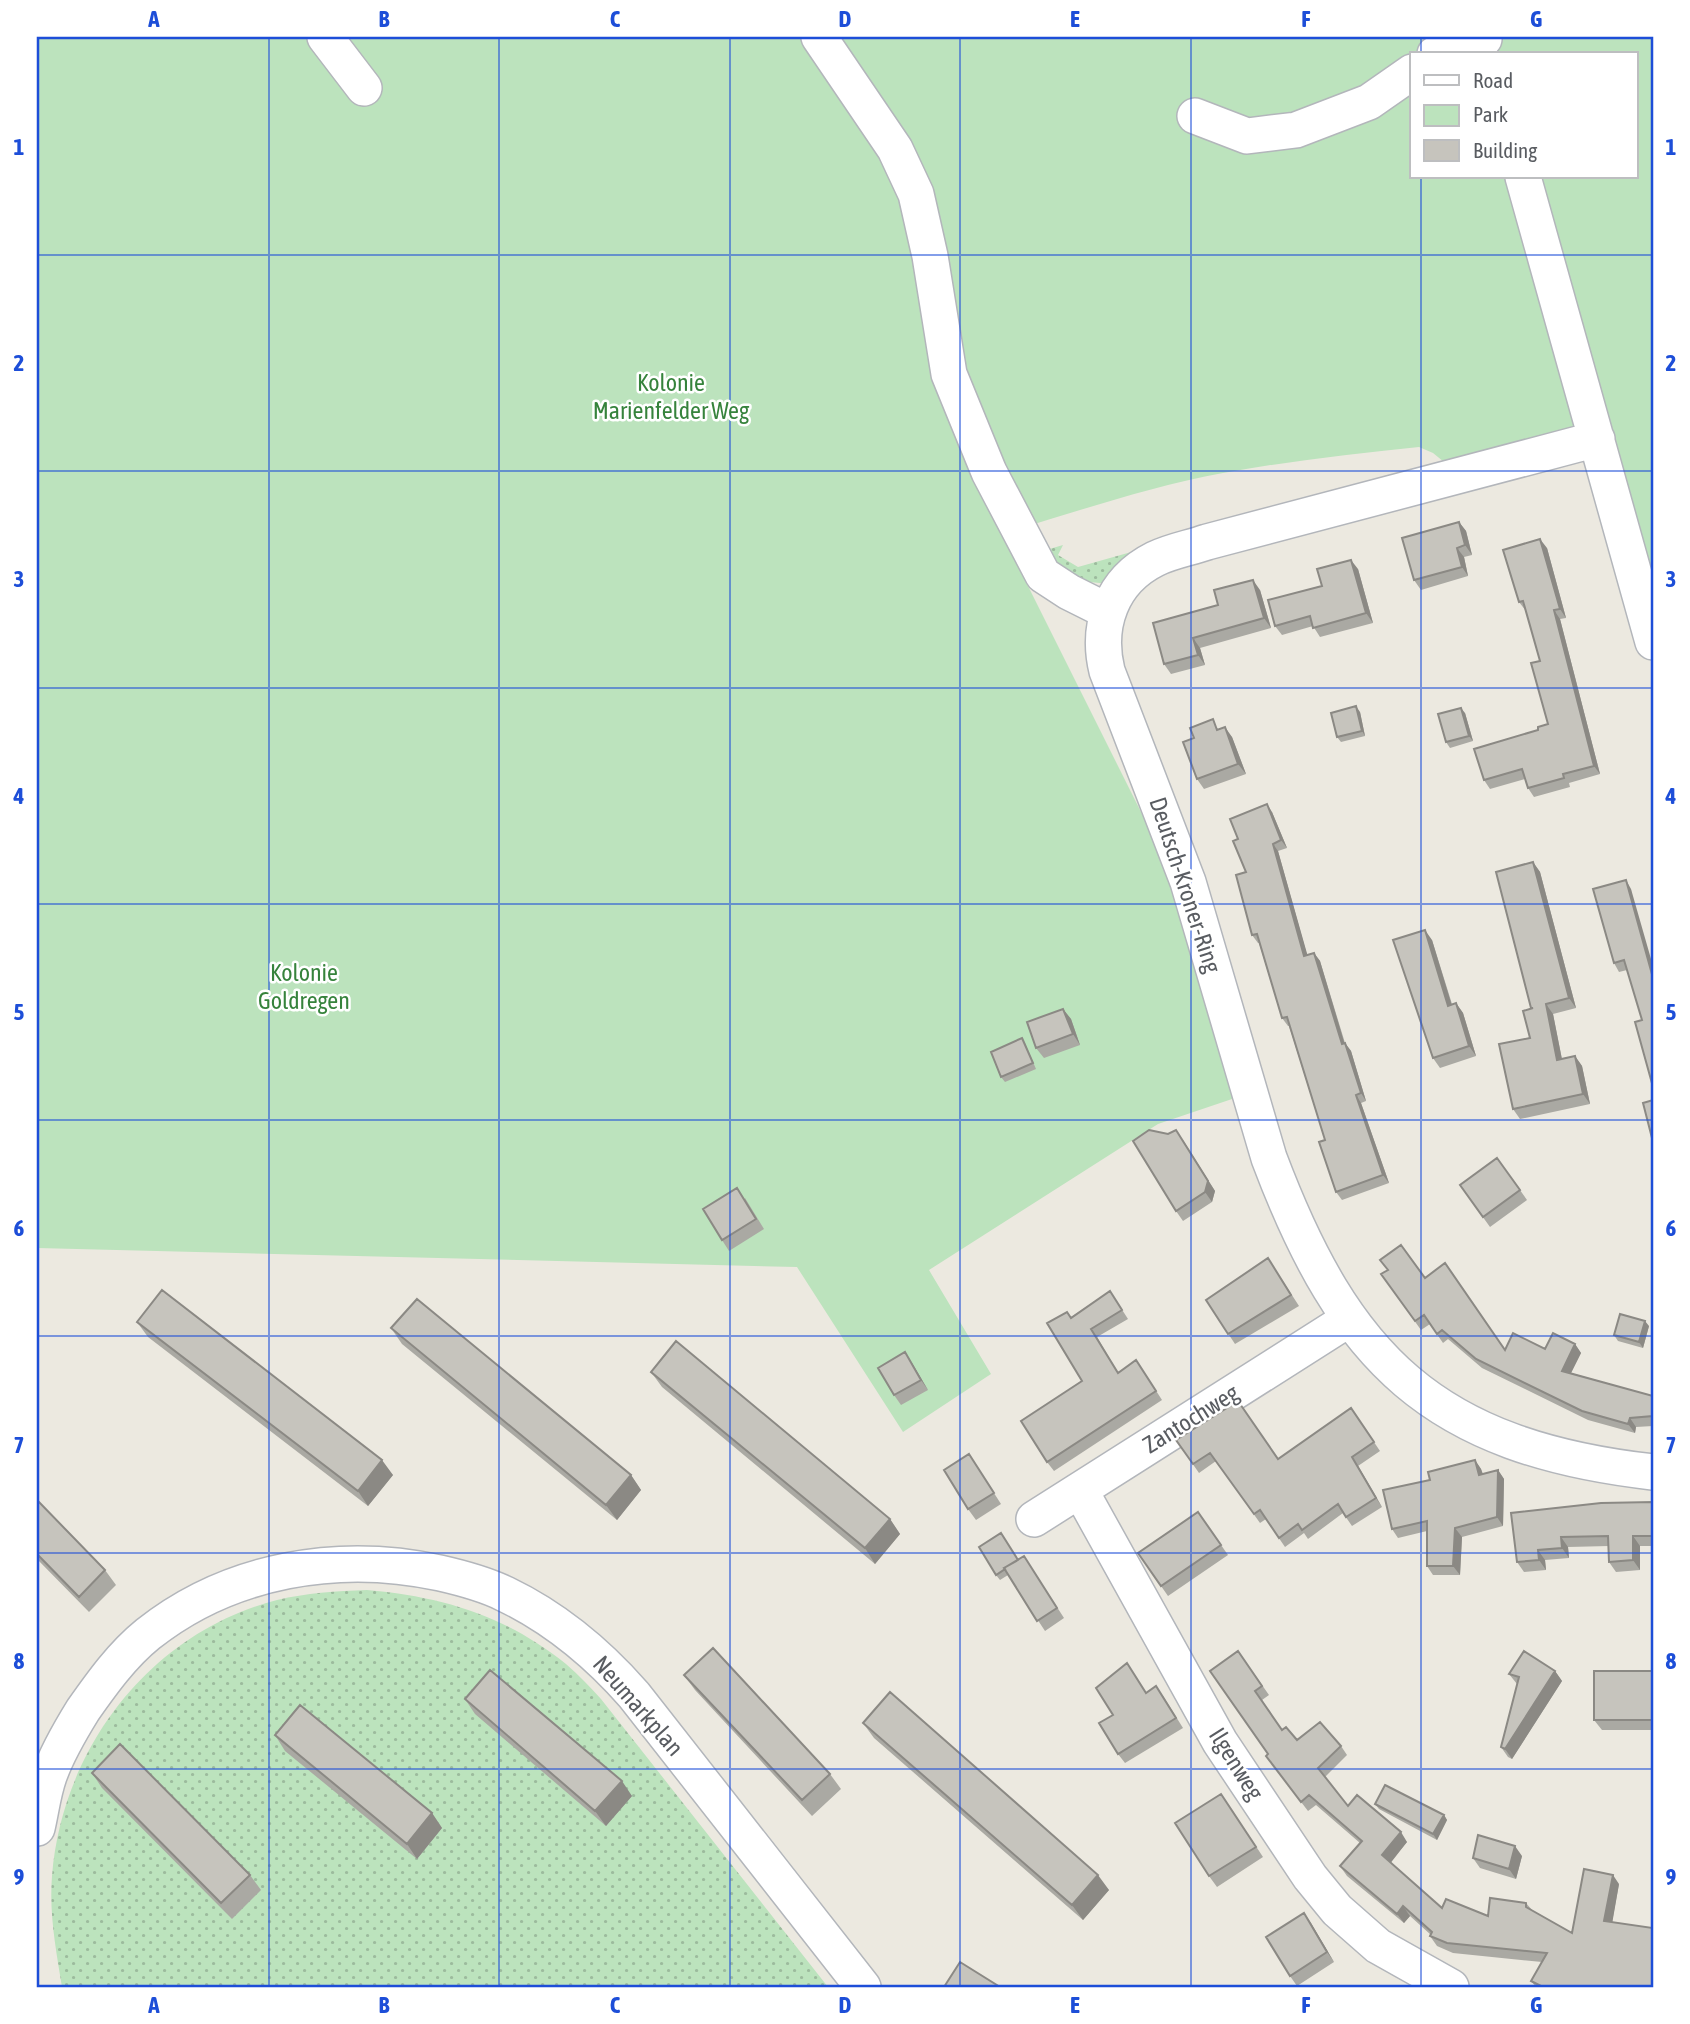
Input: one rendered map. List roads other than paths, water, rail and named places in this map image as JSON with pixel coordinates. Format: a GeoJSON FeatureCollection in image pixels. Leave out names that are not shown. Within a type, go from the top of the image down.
{"type":"FeatureCollection","features":[{"type":"Feature","properties":{"kind":"street"},"geometry":{"type":"LineString","coordinates":[[325,37],[364,88]]}},
{"type":"Feature","properties":{"kind":"street"},"geometry":{"type":"LineString","coordinates":[[819,37],[895,149],[916,194],[930,256],[949,374],[989,472],[1043,575],[1107,611]]}},
{"type":"Feature","properties":{"kind":"street"},"geometry":{"type":"LineString","coordinates":[[1440,52],[1456,45],[1486,43]]}},
{"type":"Feature","properties":{"kind":"street"},"geometry":{"type":"LineString","coordinates":[[1195,116],[1247,136],[1296,130],[1369,102],[1410,73]]}},
{"type":"Feature","properties":{"kind":"street"},"geometry":{"type":"LineString","coordinates":[[1523,178],[1653,642]]}},
{"type":"Feature","properties":{"kind":"street","name":"Deutsch-Kroner-Ring"},"geometry":{"type":"LineString","coordinates":[[1597,439],[1166,555],[1132,574],[1113,598],[1107,611],[1102,652],[1188,882],[1269,1158],[1316,1266],[1349,1319],[1366,1342],[1396,1373],[1462,1420],[1543,1451],[1653,1472]]}},
{"type":"Feature","properties":{"kind":"street","name":"Zantochweg"},"geometry":{"type":"LineString","coordinates":[[1034,1519],[1349,1319]]}},
{"type":"Feature","properties":{"kind":"street","name":"Ilgenweg"},"geometry":{"type":"LineString","coordinates":[[1080,1490],[1220,1742],[1310,1877],[1337,1910],[1378,1946],[1451,1987]]}},
{"type":"Feature","properties":{"kind":"street","name":"Neumarkplan"},"geometry":{"type":"LineString","coordinates":[[37,1828],[49,1776],[68,1735],[122,1658],[148,1634],[201,1600],[237,1584],[284,1571],[328,1563],[375,1563],[418,1568],[464,1578],[505,1594],[551,1621],[611,1669],[863,1987]]}},
{"type":"Feature","properties":{"kind":"park label","name":"Kolonie Marienfelder Weg"},"geometry":{"type":"Point","coordinates":[671,397]}},
{"type":"Feature","properties":{"kind":"park label","name":"Kolonie Goldregen"},"geometry":{"type":"Point","coordinates":[304,987]}}]}
